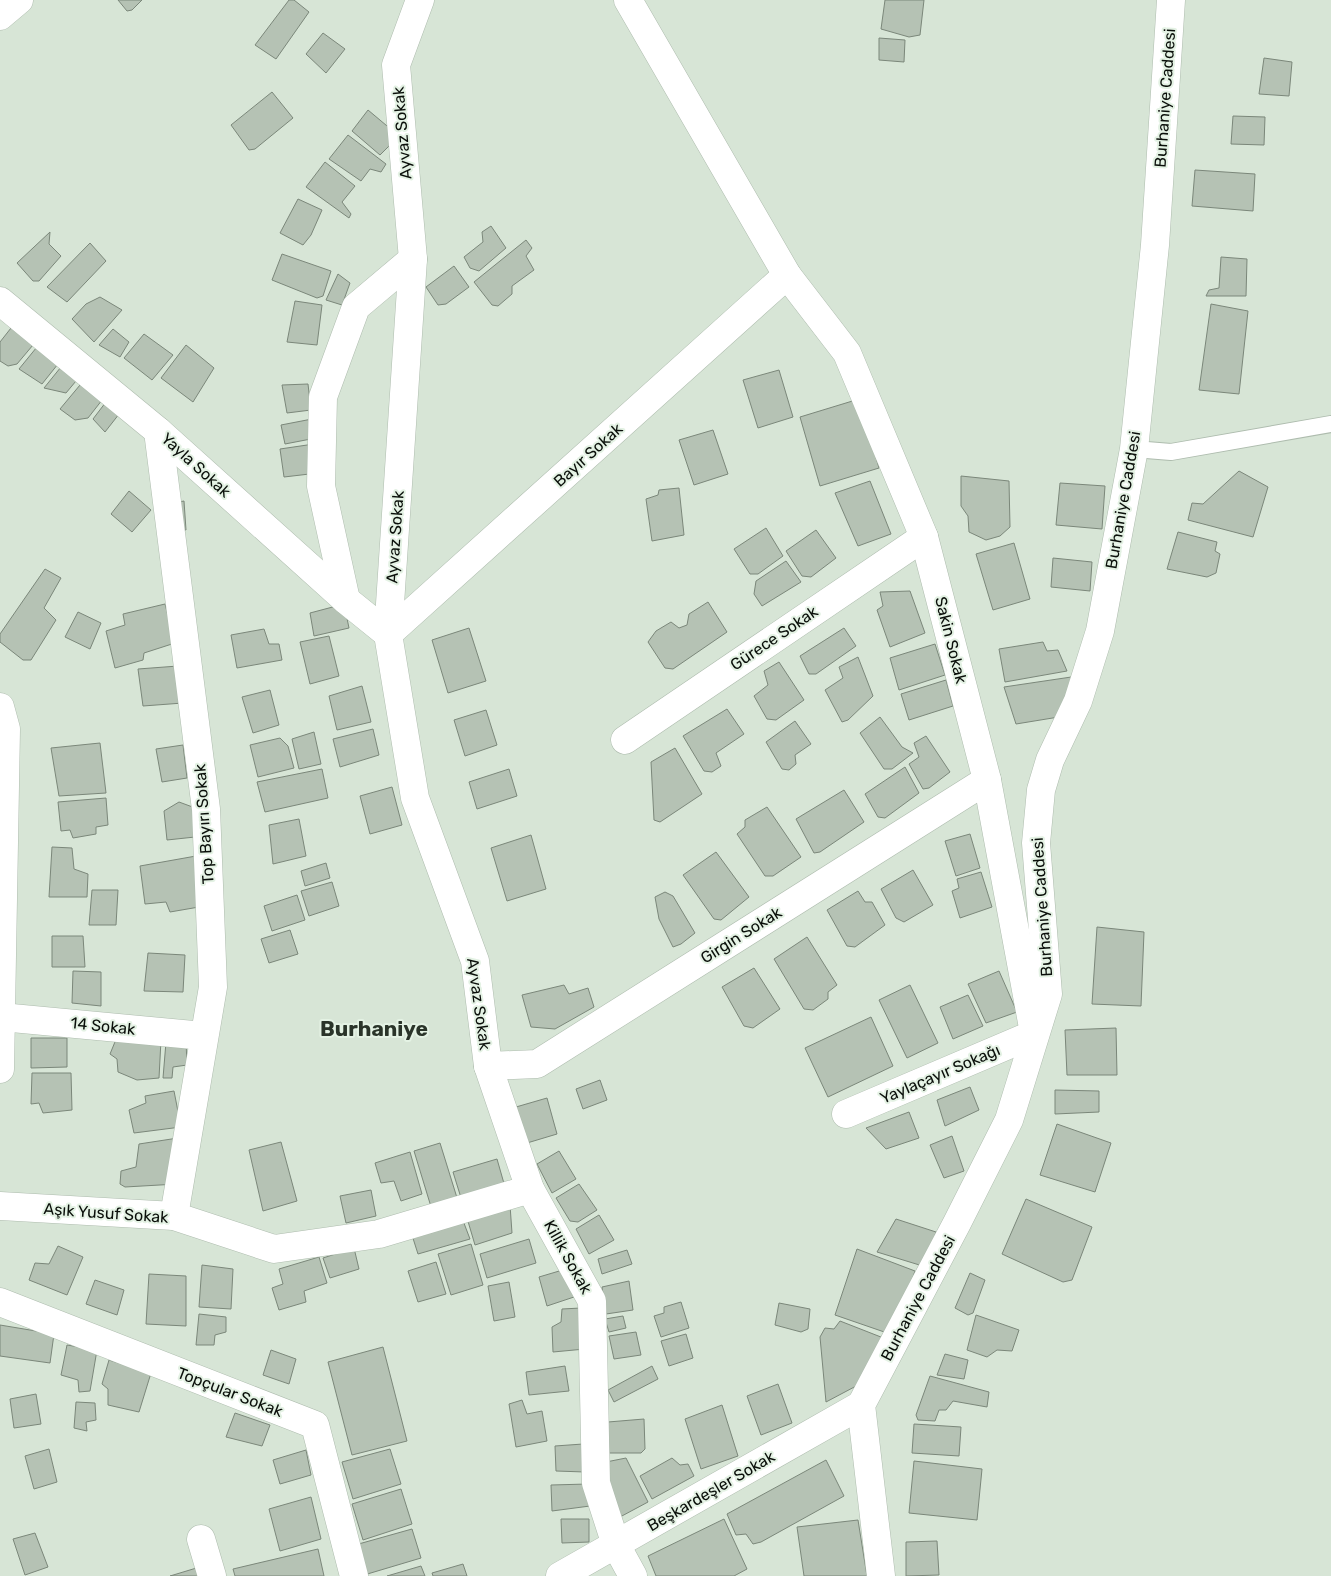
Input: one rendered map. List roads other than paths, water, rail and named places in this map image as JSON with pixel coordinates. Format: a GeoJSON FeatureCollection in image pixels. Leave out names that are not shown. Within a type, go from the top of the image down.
{"type":"FeatureCollection","features":[{"type":"Feature","properties":{"kind":"street"},"geometry":{"type":"LineString","coordinates":[[0,16],[19,0]]}},
{"type":"Feature","properties":{"kind":"street","name":"Ayvaz Sokak"},"geometry":{"type":"LineString","coordinates":[[420,0],[396,66],[413,259],[388,634],[415,798],[475,962],[488,1066]]}},
{"type":"Feature","properties":{"kind":"street","name":"Sakin Sokak"},"geometry":{"type":"LineString","coordinates":[[628,0],[788,275],[847,352],[924,537],[987,780],[1034,1034]]}},
{"type":"Feature","properties":{"kind":"street","name":"Burhaniye Caddesi"},"geometry":{"type":"LineString","coordinates":[[861,1404],[1009,1120],[1034,1034],[1048,994],[1036,843],[1041,790],[1050,760],[1078,701],[1100,632],[1134,449],[1155,245],[1171,0]]}},
{"type":"Feature","properties":{"kind":"street"},"geometry":{"type":"LineString","coordinates":[[346,600],[322,486],[323,397],[356,307],[413,259]]}},
{"type":"Feature","properties":{"kind":"street","name":"Bayır Sokak"},"geometry":{"type":"LineString","coordinates":[[388,634],[788,275]]}},
{"type":"Feature","properties":{"kind":"street","name":"Yayla Sokak"},"geometry":{"type":"LineString","coordinates":[[0,301],[158,431],[346,600],[388,634]]}},
{"type":"Feature","properties":{"kind":"street","name":"Top Bayırı Sokak"},"geometry":{"type":"LineString","coordinates":[[158,431],[206,809],[213,987],[174,1216]]}},
{"type":"Feature","properties":{"kind":"street","name":"Gürece Sokak"},"geometry":{"type":"LineString","coordinates":[[625,740],[924,537]]}},
{"type":"Feature","properties":{"kind":"street"},"geometry":{"type":"LineString","coordinates":[[0,707],[6,729],[0,1069]]}},
{"type":"Feature","properties":{"kind":"street","name":"Girgin Sokak"},"geometry":{"type":"LineString","coordinates":[[488,1066],[537,1064],[987,780]]}},
{"type":"Feature","properties":{"kind":"street","name":"14 Sokak"},"geometry":{"type":"LineString","coordinates":[[1,1017],[204,1036]]}},
{"type":"Feature","properties":{"kind":"street","name":"Yaylaçayır Sokağı"},"geometry":{"type":"LineString","coordinates":[[846,1114],[1034,1034]]}},
{"type":"Feature","properties":{"kind":"street","name":"Killik Sokak"},"geometry":{"type":"LineString","coordinates":[[488,1066],[530,1189],[592,1301],[596,1483],[616,1545],[633,1576]]}},
{"type":"Feature","properties":{"kind":"street","name":"Aşık Yusuf Sokak"},"geometry":{"type":"LineString","coordinates":[[0,1206],[174,1216],[274,1249],[379,1234],[530,1189]]}},
{"type":"Feature","properties":{"kind":"street","name":"Topçular Sokak"},"geometry":{"type":"LineString","coordinates":[[0,1302],[315,1425],[354,1576]]}},
{"type":"Feature","properties":{"kind":"street"},"geometry":{"type":"LineString","coordinates":[[861,1404],[881,1576]]}},
{"type":"Feature","properties":{"kind":"street","name":"Beşkardeşler Sokak"},"geometry":{"type":"LineString","coordinates":[[560,1576],[861,1404]]}},
{"type":"Feature","properties":{"kind":"street"},"geometry":{"type":"LineString","coordinates":[[201,1539],[212,1576]]}},
{"type":"Feature","properties":{"kind":"lane"},"geometry":{"type":"LineString","coordinates":[[1134,449],[1171,452],[1331,424]]}},
{"type":"Feature","properties":{"kind":"district","name":"Burhaniye"},"geometry":{"type":"Point","coordinates":[374,1028]}}]}
